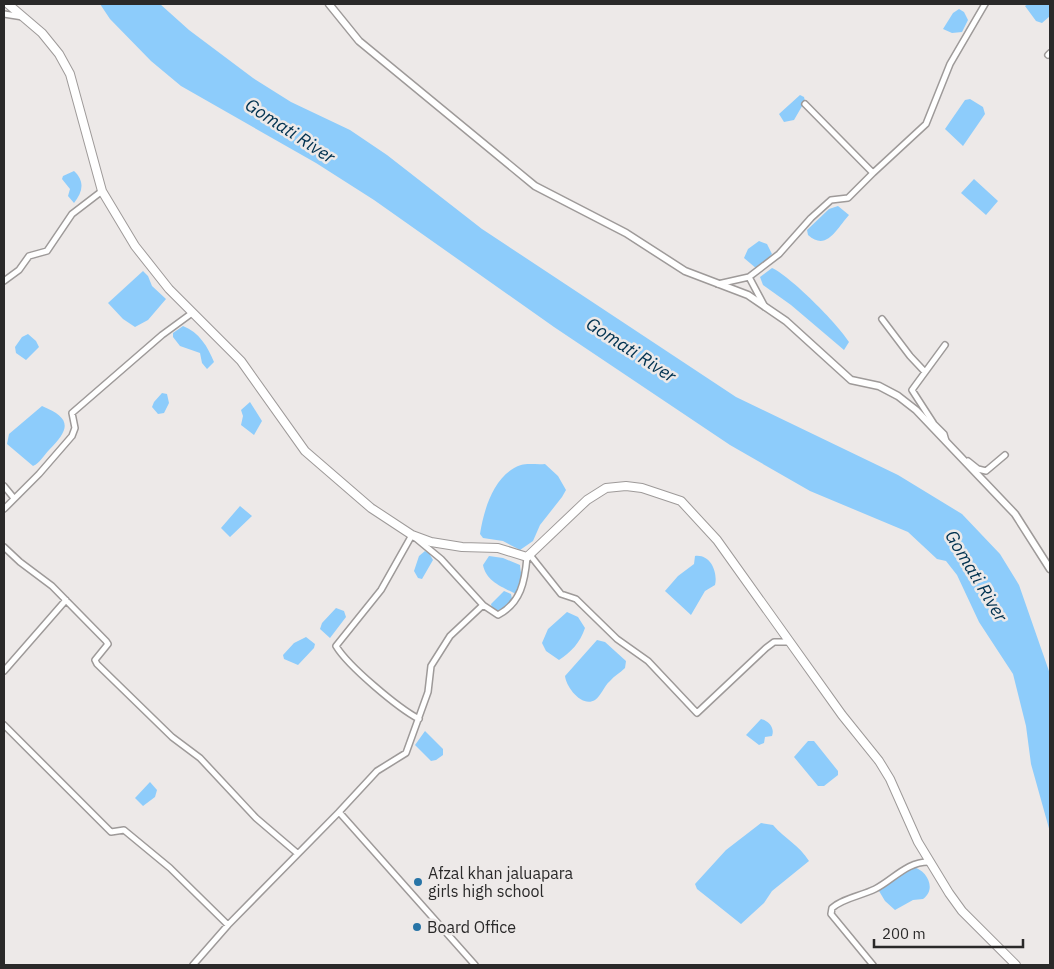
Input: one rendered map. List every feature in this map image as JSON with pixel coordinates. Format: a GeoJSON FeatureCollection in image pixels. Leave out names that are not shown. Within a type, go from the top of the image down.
{"type":"FeatureCollection","features":[{"type":"Feature","properties":{"kind":"main road"},"geometry":{"type":"LineString","coordinates":[[8,4],[42,33],[59,54],[70,74],[102,191],[134,246],[192,313],[240,360],[305,452],[371,508],[412,535],[431,542],[462,548],[498,548],[528,556],[587,500],[606,488],[626,486],[657,491],[680,501],[717,540],[842,715],[879,761],[930,862],[962,911],[1016,965]]}},
{"type":"Feature","properties":{"kind":"street"},"geometry":{"type":"LineString","coordinates":[[329,4],[359,41],[535,186],[626,233],[685,271],[748,296],[766,307],[786,321],[851,380],[879,386],[898,396],[916,410],[969,462],[982,470],[990,470],[1005,455]]}},
{"type":"Feature","properties":{"kind":"street"},"geometry":{"type":"LineString","coordinates":[[717,284],[749,277],[779,254],[811,218],[831,200],[848,198],[926,124],[950,64],[985,4]]}},
{"type":"Feature","properties":{"kind":"street"},"geometry":{"type":"LineString","coordinates":[[4,14],[24,17]]}},
{"type":"Feature","properties":{"kind":"street"},"geometry":{"type":"LineString","coordinates":[[805,104],[873,173]]}},
{"type":"Feature","properties":{"kind":"street"},"geometry":{"type":"LineString","coordinates":[[4,281],[19,270],[29,256],[47,251],[58,238],[72,214],[102,191]]}},
{"type":"Feature","properties":{"kind":"street"},"geometry":{"type":"LineString","coordinates":[[749,277],[766,307]]}},
{"type":"Feature","properties":{"kind":"street"},"geometry":{"type":"LineString","coordinates":[[4,509],[13,497],[38,474],[72,436],[75,428],[72,413],[162,335],[192,313]]}},
{"type":"Feature","properties":{"kind":"street"},"geometry":{"type":"LineString","coordinates":[[882,319],[910,356],[925,372]]}},
{"type":"Feature","properties":{"kind":"street"},"geometry":{"type":"LineString","coordinates":[[945,345],[912,390],[946,440],[1015,514],[1050,569]]}},
{"type":"Feature","properties":{"kind":"street"},"geometry":{"type":"LineString","coordinates":[[4,486],[13,497]]}},
{"type":"Feature","properties":{"kind":"street"},"geometry":{"type":"LineString","coordinates":[[419,719],[408,714],[365,676],[336,646],[380,590],[412,535],[441,559],[483,605],[498,615],[506,610],[523,588],[528,556]]}},
{"type":"Feature","properties":{"kind":"street"},"geometry":{"type":"LineString","coordinates":[[4,546],[66,600],[106,641],[108,644],[95,660],[97,664],[172,737],[200,758],[256,818],[297,853]]}},
{"type":"Feature","properties":{"kind":"street"},"geometry":{"type":"LineString","coordinates":[[528,556],[561,594],[576,599],[617,639],[648,661],[697,714],[774,642],[792,643]]}},
{"type":"Feature","properties":{"kind":"street"},"geometry":{"type":"LineString","coordinates":[[4,671],[66,600]]}},
{"type":"Feature","properties":{"kind":"street"},"geometry":{"type":"LineString","coordinates":[[193,965],[228,925],[267,887],[297,853],[377,771],[406,753],[428,692],[431,666],[450,636],[483,605]]}},
{"type":"Feature","properties":{"kind":"street"},"geometry":{"type":"LineString","coordinates":[[4,725],[111,832],[124,830],[170,868],[228,925]]}},
{"type":"Feature","properties":{"kind":"street"},"geometry":{"type":"LineString","coordinates":[[339,812],[475,965]]}},
{"type":"Feature","properties":{"kind":"street"},"geometry":{"type":"LineString","coordinates":[[873,965],[831,914],[832,908],[875,889],[894,875],[918,863],[930,862]]}},
{"type":"Feature","properties":{"kind":"water","name":"Gomati River"},"geometry":{"type":"Polygon","coordinates":[[[100,4],[160,4],[189,30],[253,78],[291,102],[350,130],[387,155],[482,229],[736,397],[898,475],[962,514],[1000,554],[1019,585],[1050,674],[1050,832],[1031,764],[1026,726],[1013,674],[979,622],[957,575],[946,561],[937,559],[908,532],[810,491],[730,445],[554,327],[374,200],[316,163],[181,86],[151,61],[110,19],[100,4]]]}},
{"type":"Feature","properties":{"kind":"water"},"geometry":{"type":"Polygon","coordinates":[[[1028,4],[1050,4],[1050,16],[1042,23],[1036,21],[1025,6],[1028,4]]]}},
{"type":"Feature","properties":{"kind":"water"},"geometry":{"type":"Polygon","coordinates":[[[959,9],[964,12],[968,20],[962,32],[952,33],[943,29],[953,13],[959,9]]]}},
{"type":"Feature","properties":{"kind":"water"},"geometry":{"type":"Polygon","coordinates":[[[800,95],[804,97],[805,101],[794,120],[784,122],[779,114],[800,95]]]}},
{"type":"Feature","properties":{"kind":"water"},"geometry":{"type":"Polygon","coordinates":[[[970,99],[983,107],[985,114],[963,146],[945,129],[965,100],[970,99]]]}},
{"type":"Feature","properties":{"kind":"water"},"geometry":{"type":"Polygon","coordinates":[[[74,171],[80,179],[82,187],[74,203],[68,196],[70,189],[62,179],[63,176],[74,171]]]}},
{"type":"Feature","properties":{"kind":"water"},"geometry":{"type":"Polygon","coordinates":[[[974,179],[998,201],[986,215],[961,193],[974,179]]]}},
{"type":"Feature","properties":{"kind":"water"},"geometry":{"type":"Polygon","coordinates":[[[838,206],[849,215],[836,232],[826,240],[821,241],[815,240],[808,235],[807,230],[829,209],[838,206]]]}},
{"type":"Feature","properties":{"kind":"water"},"geometry":{"type":"Polygon","coordinates":[[[759,241],[767,244],[772,254],[757,269],[744,258],[748,249],[759,241]]]}},
{"type":"Feature","properties":{"kind":"water"},"geometry":{"type":"Polygon","coordinates":[[[772,268],[790,280],[813,301],[844,334],[849,342],[844,350],[791,305],[763,285],[760,277],[772,268]]]}},
{"type":"Feature","properties":{"kind":"water"},"geometry":{"type":"Polygon","coordinates":[[[143,271],[148,276],[152,286],[166,299],[148,320],[135,327],[123,319],[108,303],[143,271]]]}},
{"type":"Feature","properties":{"kind":"water"},"geometry":{"type":"Polygon","coordinates":[[[183,326],[194,332],[209,351],[214,362],[207,369],[202,363],[200,353],[180,346],[173,337],[173,333],[183,326]]]}},
{"type":"Feature","properties":{"kind":"water"},"geometry":{"type":"Polygon","coordinates":[[[28,334],[36,341],[39,347],[26,360],[16,353],[15,347],[22,337],[28,334]]]}},
{"type":"Feature","properties":{"kind":"water"},"geometry":{"type":"Polygon","coordinates":[[[162,393],[167,394],[169,403],[164,413],[158,414],[152,407],[162,393]]]}},
{"type":"Feature","properties":{"kind":"water"},"geometry":{"type":"Polygon","coordinates":[[[250,402],[262,421],[254,435],[241,425],[243,416],[241,410],[250,402]]]}},
{"type":"Feature","properties":{"kind":"water"},"geometry":{"type":"Polygon","coordinates":[[[42,406],[52,410],[63,419],[65,424],[61,436],[40,461],[33,466],[7,444],[9,434],[42,406]]]}},
{"type":"Feature","properties":{"kind":"water"},"geometry":{"type":"Polygon","coordinates":[[[545,464],[558,476],[566,490],[540,525],[533,541],[520,550],[503,541],[483,538],[480,534],[484,514],[497,484],[504,476],[521,465],[545,464]]]}},
{"type":"Feature","properties":{"kind":"water"},"geometry":{"type":"Polygon","coordinates":[[[240,506],[252,516],[230,537],[221,528],[240,506]]]}},
{"type":"Feature","properties":{"kind":"water"},"geometry":{"type":"Polygon","coordinates":[[[425,551],[429,553],[433,560],[422,579],[418,578],[414,571],[419,556],[425,551]]]}},
{"type":"Feature","properties":{"kind":"water"},"geometry":{"type":"Polygon","coordinates":[[[489,556],[503,558],[520,565],[523,580],[516,594],[495,583],[487,575],[483,565],[489,556]]]}},
{"type":"Feature","properties":{"kind":"water"},"geometry":{"type":"Polygon","coordinates":[[[695,556],[701,556],[709,561],[714,570],[716,580],[715,585],[705,591],[691,615],[665,591],[678,576],[694,564],[695,556]]]}},
{"type":"Feature","properties":{"kind":"water"},"geometry":{"type":"Polygon","coordinates":[[[504,591],[511,594],[512,599],[504,610],[499,612],[492,609],[491,604],[504,591]]]}},
{"type":"Feature","properties":{"kind":"water"},"geometry":{"type":"Polygon","coordinates":[[[336,608],[344,611],[346,617],[330,638],[320,629],[322,623],[336,608]]]}},
{"type":"Feature","properties":{"kind":"water"},"geometry":{"type":"Polygon","coordinates":[[[567,612],[578,617],[585,628],[575,647],[559,660],[546,651],[542,643],[548,629],[567,612]]]}},
{"type":"Feature","properties":{"kind":"water"},"geometry":{"type":"Polygon","coordinates":[[[306,637],[315,644],[314,648],[298,665],[284,659],[283,655],[294,643],[306,637]]]}},
{"type":"Feature","properties":{"kind":"water"},"geometry":{"type":"Polygon","coordinates":[[[597,640],[605,642],[626,661],[625,668],[608,683],[595,700],[590,702],[580,699],[572,691],[568,686],[565,676],[597,640]]]}},
{"type":"Feature","properties":{"kind":"water"},"geometry":{"type":"Polygon","coordinates":[[[761,719],[771,725],[773,733],[772,736],[765,737],[764,743],[759,745],[746,735],[761,719]]]}},
{"type":"Feature","properties":{"kind":"water"},"geometry":{"type":"Polygon","coordinates":[[[425,731],[443,749],[443,755],[436,760],[431,761],[415,745],[425,731]]]}},
{"type":"Feature","properties":{"kind":"water"},"geometry":{"type":"Polygon","coordinates":[[[808,741],[814,741],[838,771],[838,775],[824,786],[818,786],[794,757],[808,741]]]}},
{"type":"Feature","properties":{"kind":"water"},"geometry":{"type":"Polygon","coordinates":[[[150,782],[157,790],[155,797],[143,806],[135,798],[150,782]]]}},
{"type":"Feature","properties":{"kind":"water"},"geometry":{"type":"Polygon","coordinates":[[[761,823],[773,825],[809,861],[772,891],[764,903],[741,924],[697,889],[695,884],[726,850],[761,823]]]}},
{"type":"Feature","properties":{"kind":"water"},"geometry":{"type":"Polygon","coordinates":[[[913,867],[922,872],[928,880],[930,885],[927,895],[923,899],[913,900],[895,910],[885,901],[879,891],[882,887],[913,867]]]}},
{"type":"Feature","properties":{"kind":"place","name":"Afzal khan jaluapara girls high school"},"geometry":{"type":"Point","coordinates":[418,882]}},
{"type":"Feature","properties":{"kind":"place","name":"Board Office"},"geometry":{"type":"Point","coordinates":[417,927]}}]}
